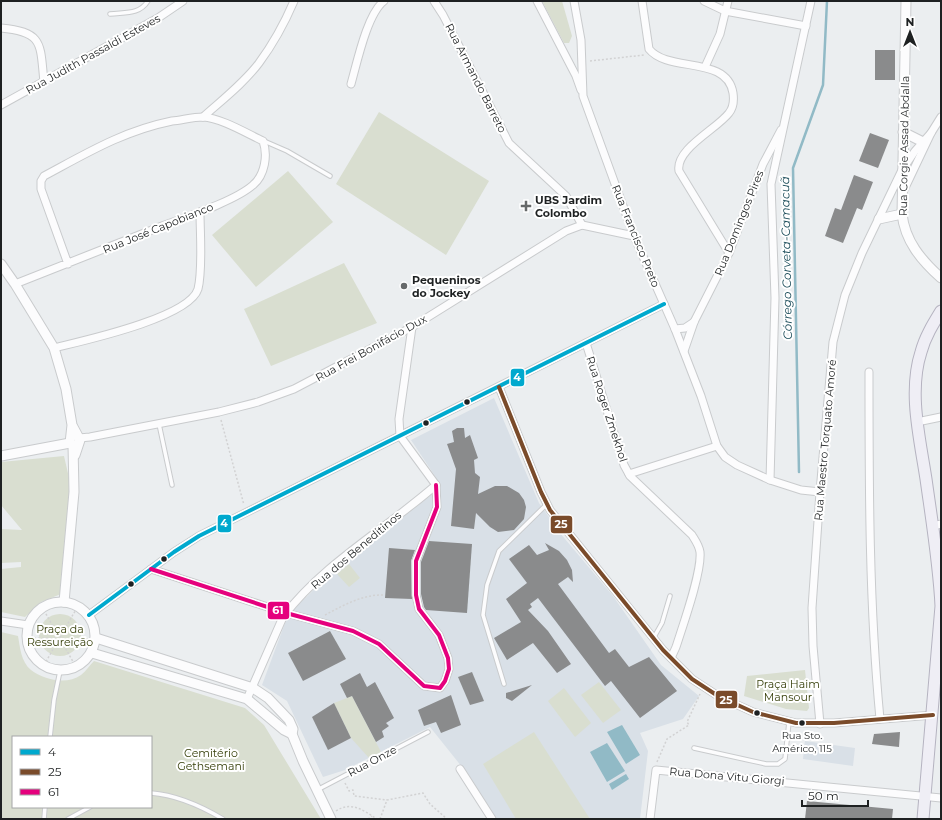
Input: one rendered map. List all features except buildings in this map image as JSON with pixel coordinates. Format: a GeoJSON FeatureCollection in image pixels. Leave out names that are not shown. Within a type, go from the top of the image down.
{"type":"FeatureCollection","features":[{"type":"Feature","properties":{"kind":"main road"},"geometry":{"type":"LineString","coordinates":[[923,819],[933,715],[941,606],[937,525],[917,422],[916,395],[920,353],[930,329],[941,311]]}},
{"type":"Feature","properties":{"kind":"street","name":"Rua Judith Passaldi Esteves"},"geometry":{"type":"LineString","coordinates":[[1,105],[158,18],[183,1]]}},
{"type":"Feature","properties":{"kind":"street"},"geometry":{"type":"LineString","coordinates":[[203,117],[229,94],[258,64],[286,19],[294,1]]}},
{"type":"Feature","properties":{"kind":"street"},"geometry":{"type":"LineString","coordinates":[[351,84],[367,31],[380,4],[384,1]]}},
{"type":"Feature","properties":{"kind":"street","name":"Rua Armando Barreto"},"geometry":{"type":"LineString","coordinates":[[434,1],[443,15],[509,143],[566,196],[582,225]]}},
{"type":"Feature","properties":{"kind":"street"},"geometry":{"type":"LineString","coordinates":[[537,1],[576,76],[583,96]]}},
{"type":"Feature","properties":{"kind":"street","name":"Rua Francisco Preto"},"geometry":{"type":"LineString","coordinates":[[574,1],[581,40],[583,96],[634,236],[684,351],[717,446],[725,457],[731,461],[770,480],[801,490],[820,492]]}},
{"type":"Feature","properties":{"kind":"street"},"geometry":{"type":"LineString","coordinates":[[642,1],[649,49],[653,54],[674,62],[705,67],[728,81],[732,88],[733,103],[728,114],[694,143],[684,154],[678,167],[728,253]]}},
{"type":"Feature","properties":{"kind":"street"},"geometry":{"type":"LineString","coordinates":[[704,1],[725,11],[806,26]]}},
{"type":"Feature","properties":{"kind":"street"},"geometry":{"type":"LineString","coordinates":[[705,67],[720,34],[728,1]]}},
{"type":"Feature","properties":{"kind":"street"},"geometry":{"type":"LineString","coordinates":[[770,480],[775,298],[770,194],[811,1]]}},
{"type":"Feature","properties":{"kind":"street","name":"Rua Corgie Assad Abdalla"},"geometry":{"type":"LineString","coordinates":[[906,1],[902,214],[908,238],[925,264],[941,278]]}},
{"type":"Feature","properties":{"kind":"street"},"geometry":{"type":"LineString","coordinates":[[1,28],[30,34],[36,39],[40,46],[44,82]]}},
{"type":"Feature","properties":{"kind":"street"},"geometry":{"type":"LineString","coordinates":[[68,264],[41,189],[44,176],[115,138],[146,127],[203,117],[228,124],[263,141]]}},
{"type":"Feature","properties":{"kind":"street"},"geometry":{"type":"LineString","coordinates":[[902,195],[931,133],[941,117]]}},
{"type":"Feature","properties":{"kind":"street","name":"Rua Domingos Pires"},"geometry":{"type":"LineString","coordinates":[[684,351],[694,322],[728,253],[763,164],[784,123]]}},
{"type":"Feature","properties":{"kind":"street"},"geometry":{"type":"LineString","coordinates":[[903,132],[923,142]]}},
{"type":"Feature","properties":{"kind":"street","name":"Rua Maestro Torquato Amoré"},"geometry":{"type":"LineString","coordinates":[[820,724],[813,646],[812,608],[833,342],[845,295],[879,219],[902,170],[931,133]]}},
{"type":"Feature","properties":{"kind":"street","name":"Rua José Capobianco"},"geometry":{"type":"LineString","coordinates":[[15,284],[200,212],[245,191],[254,185],[261,176],[265,163],[265,147],[263,141]]}},
{"type":"Feature","properties":{"kind":"street"},"geometry":{"type":"LineString","coordinates":[[54,348],[132,328],[171,312],[193,297],[198,290],[200,278],[200,212]]}},
{"type":"Feature","properties":{"kind":"street"},"geometry":{"type":"LineString","coordinates":[[879,219],[902,214]]}},
{"type":"Feature","properties":{"kind":"street"},"geometry":{"type":"LineString","coordinates":[[582,225],[634,236]]}},
{"type":"Feature","properties":{"kind":"street","name":"Rua Frei Bonifácio Dux"},"geometry":{"type":"LineString","coordinates":[[2,456],[90,437],[220,412],[258,402],[294,389],[412,326],[566,231],[582,225]]}},
{"type":"Feature","properties":{"kind":"street"},"geometry":{"type":"LineString","coordinates":[[1,264],[54,348],[66,389],[75,441],[74,492],[64,602]]}},
{"type":"Feature","properties":{"kind":"street"},"geometry":{"type":"LineString","coordinates":[[89,615],[199,536],[664,304]]}},
{"type":"Feature","properties":{"kind":"street"},"geometry":{"type":"LineString","coordinates":[[675,329],[685,328],[694,322]]}},
{"type":"Feature","properties":{"kind":"street"},"geometry":{"type":"LineString","coordinates":[[151,570],[286,613],[353,631],[379,644],[424,686],[440,688],[445,681],[449,669],[448,658],[439,635],[419,609],[416,595],[416,561],[437,507],[436,485],[400,436],[399,419],[412,326]]}},
{"type":"Feature","properties":{"kind":"street"},"geometry":{"type":"LineString","coordinates":[[685,328],[688,340]]}},
{"type":"Feature","properties":{"kind":"street","name":"Rua Roger Zmekhol"},"geometry":{"type":"LineString","coordinates":[[586,343],[624,465],[635,482],[692,535],[700,551],[698,572],[676,647],[671,658]]}},
{"type":"Feature","properties":{"kind":"street"},"geometry":{"type":"LineString","coordinates":[[870,372],[870,503],[874,659],[880,720]]}},
{"type":"Feature","properties":{"kind":"street"},"geometry":{"type":"LineString","coordinates":[[499,387],[547,504],[653,638],[692,679],[718,696],[753,712],[790,722],[820,724],[933,715]]}},
{"type":"Feature","properties":{"kind":"street"},"geometry":{"type":"LineString","coordinates":[[917,422],[941,417]]}},
{"type":"Feature","properties":{"kind":"street"},"geometry":{"type":"LineString","coordinates":[[629,474],[717,446]]}},
{"type":"Feature","properties":{"kind":"street","name":"Rua dos Beneditinos"},"geometry":{"type":"LineString","coordinates":[[247,699],[286,613],[327,571],[436,485]]}},
{"type":"Feature","properties":{"kind":"street"},"geometry":{"type":"LineString","coordinates":[[55,602],[64,602],[78,606],[89,615],[94,626],[96,638],[92,653],[76,667],[60,671],[44,666],[37,661],[29,650],[26,638],[28,625],[32,617],[42,607],[55,602]]}},
{"type":"Feature","properties":{"kind":"street"},"geometry":{"type":"LineString","coordinates":[[1,621],[28,625]]}},
{"type":"Feature","properties":{"kind":"street"},"geometry":{"type":"LineString","coordinates":[[96,638],[253,688],[268,698],[289,720],[293,729],[292,734],[316,790],[330,817]]}},
{"type":"Feature","properties":{"kind":"street"},"geometry":{"type":"LineString","coordinates":[[92,653],[247,699],[284,730],[292,734]]}},
{"type":"Feature","properties":{"kind":"street"},"geometry":{"type":"LineString","coordinates":[[460,769],[492,819]]}},
{"type":"Feature","properties":{"kind":"street"},"geometry":{"type":"LineString","coordinates":[[650,819],[656,770]]}},
{"type":"Feature","properties":{"kind":"street","name":"Rua Dona Vitu Giorgi"},"geometry":{"type":"LineString","coordinates":[[656,770],[941,798]]}},
{"type":"Feature","properties":{"kind":"lane"},"geometry":{"type":"LineString","coordinates":[[110,14],[136,12],[143,9],[148,1]]}},
{"type":"Feature","properties":{"kind":"lane"},"geometry":{"type":"LineString","coordinates":[[263,141],[287,151],[330,176]]}},
{"type":"Feature","properties":{"kind":"lane"},"geometry":{"type":"LineString","coordinates":[[159,424],[172,485]]}},
{"type":"Feature","properties":{"kind":"lane"},"geometry":{"type":"LineString","coordinates":[[504,684],[482,615],[487,585],[499,551],[547,504]]}},
{"type":"Feature","properties":{"kind":"lane"},"geometry":{"type":"LineString","coordinates":[[653,638],[662,623],[670,596]]}},
{"type":"Feature","properties":{"kind":"lane"},"geometry":{"type":"LineString","coordinates":[[50,736],[54,700],[60,671]]}},
{"type":"Feature","properties":{"kind":"lane"},"geometry":{"type":"LineString","coordinates":[[694,748],[766,764],[778,764],[785,759],[790,722]]}},
{"type":"Feature","properties":{"kind":"lane","name":"Rua Onze"},"geometry":{"type":"LineString","coordinates":[[316,790],[428,732]]}},
{"type":"Feature","properties":{"kind":"lane"},"geometry":{"type":"LineString","coordinates":[[152,793],[167,794],[203,807],[223,819]]}},
{"type":"Feature","properties":{"kind":"lane"},"geometry":{"type":"LineString","coordinates":[[44,808],[44,819]]}},
{"type":"Feature","properties":{"kind":"lane"},"geometry":{"type":"LineString","coordinates":[[68,819],[88,808]]}},
{"type":"Feature","properties":{"kind":"path"},"geometry":{"type":"LineString","coordinates":[[582,62],[653,54]]}},
{"type":"Feature","properties":{"kind":"path"},"geometry":{"type":"LineString","coordinates":[[220,412],[246,513]]}},
{"type":"Feature","properties":{"kind":"path"},"geometry":{"type":"LineString","coordinates":[[318,621],[353,601],[374,595],[385,595]]}},
{"type":"Feature","properties":{"kind":"path"},"geometry":{"type":"LineString","coordinates":[[44,666],[78,606]]}},
{"type":"Feature","properties":{"kind":"path"},"geometry":{"type":"LineString","coordinates":[[42,607],[76,667]]}},
{"type":"Feature","properties":{"kind":"path"},"geometry":{"type":"LineString","coordinates":[[26,638],[96,638]]}},
{"type":"Feature","properties":{"kind":"path"},"geometry":{"type":"LineString","coordinates":[[656,770],[666,739],[690,725],[688,722],[704,687]]}},
{"type":"Feature","properties":{"kind":"path"},"geometry":{"type":"LineString","coordinates":[[345,783],[349,791],[353,790],[354,796],[387,800],[424,793],[430,804],[446,819]]}},
{"type":"Feature","properties":{"kind":"path"},"geometry":{"type":"LineString","coordinates":[[380,819],[387,800]]}},
{"type":"Feature","properties":{"kind":"path"},"geometry":{"type":"LineString","coordinates":[[330,817],[343,806],[352,806],[377,819]]}},
{"type":"Feature","properties":{"kind":"path"},"geometry":{"type":"LineString","coordinates":[[368,819],[372,816]]}},
{"type":"Feature","properties":{"kind":"shaded area"},"geometry":{"type":"Polygon","coordinates":[[[494,398],[539,503],[560,533],[613,596],[661,665],[699,696],[683,719],[640,733],[648,751],[640,819],[497,819],[462,767],[430,727],[345,770],[323,777],[287,701],[262,685],[288,615],[330,574],[439,489],[437,479],[411,440],[494,398]]]}},
{"type":"Feature","properties":{"kind":"shaded area"},"geometry":{"type":"Polygon","coordinates":[[[805,741],[855,748],[853,766],[803,759],[805,741]]]}},
{"type":"Feature","properties":{"kind":"green space"},"geometry":{"type":"Polygon","coordinates":[[[542,1],[562,1],[572,36],[569,43],[564,43],[542,1]]]}},
{"type":"Feature","properties":{"kind":"green space"},"geometry":{"type":"Polygon","coordinates":[[[379,112],[489,181],[446,255],[336,184],[379,112]]]}},
{"type":"Feature","properties":{"kind":"green space"},"geometry":{"type":"Polygon","coordinates":[[[288,171],[333,222],[256,287],[212,235],[288,171]]]}},
{"type":"Feature","properties":{"kind":"green space"},"geometry":{"type":"Polygon","coordinates":[[[344,263],[377,323],[271,366],[244,309],[344,263]]]}},
{"type":"Feature","properties":{"kind":"green space"},"geometry":{"type":"Polygon","coordinates":[[[64,456],[70,482],[61,594],[41,602],[25,617],[1,612],[1,569],[21,567],[21,562],[1,563],[1,529],[22,530],[1,505],[1,462],[64,456]]]}},
{"type":"Feature","properties":{"kind":"green space"},"geometry":{"type":"Polygon","coordinates":[[[349,564],[360,578],[349,587],[337,574],[349,564]]]}},
{"type":"Feature","properties":{"kind":"green space","name":"Praça da Ressureição"},"geometry":{"type":"Polygon","coordinates":[[[56,614],[64,614],[72,617],[78,623],[81,635],[78,647],[72,653],[64,656],[56,656],[48,653],[42,647],[39,639],[39,631],[42,623],[48,617],[56,614]]]}},
{"type":"Feature","properties":{"kind":"green space","name":"Cemitério Gethsemani"},"geometry":{"type":"Polygon","coordinates":[[[1,632],[18,636],[25,663],[31,670],[49,679],[69,680],[75,678],[81,675],[94,661],[245,708],[264,725],[321,819],[1,819],[1,632]]]}},
{"type":"Feature","properties":{"kind":"green space","name":"Praça Haim Mansour"},"geometry":{"type":"Polygon","coordinates":[[[805,670],[809,708],[807,711],[786,709],[744,696],[747,676],[805,670]]]}},
{"type":"Feature","properties":{"kind":"green space"},"geometry":{"type":"Polygon","coordinates":[[[599,682],[621,710],[603,723],[581,695],[599,682]]]}},
{"type":"Feature","properties":{"kind":"green space"},"geometry":{"type":"Polygon","coordinates":[[[564,688],[591,723],[575,737],[548,701],[564,688]]]}},
{"type":"Feature","properties":{"kind":"green space"},"geometry":{"type":"Polygon","coordinates":[[[352,696],[381,752],[369,758],[351,738],[334,703],[352,696]]]}},
{"type":"Feature","properties":{"kind":"green space"},"geometry":{"type":"Polygon","coordinates":[[[534,732],[590,819],[516,819],[483,764],[534,732]]]}},
{"type":"Feature","properties":{"kind":"water"},"geometry":{"type":"Polygon","coordinates":[[[622,725],[640,755],[626,764],[607,732],[622,725]]]}},
{"type":"Feature","properties":{"kind":"water"},"geometry":{"type":"Polygon","coordinates":[[[607,743],[625,771],[607,782],[590,752],[607,743]]]}},
{"type":"Feature","properties":{"kind":"water"},"geometry":{"type":"Polygon","coordinates":[[[626,774],[629,779],[612,790],[609,784],[626,774]]]}},
{"type":"Feature","properties":{"kind":"waterway","name":"Córrego Corveta-Camacuã"},"geometry":{"type":"LineString","coordinates":[[799,472],[793,168],[823,85],[827,1]]}},
{"type":"Feature","properties":{"kind":"transit line","name":"4"},"geometry":{"type":"LineString","coordinates":[[89,615],[174,552],[199,536],[664,304]]}},
{"type":"Feature","properties":{"kind":"transit line","name":"25"},"geometry":{"type":"LineString","coordinates":[[499,387],[541,492],[550,510],[663,650],[692,679],[718,696],[753,712],[796,723],[834,723],[933,715]]}},
{"type":"Feature","properties":{"kind":"transit line","name":"61"},"geometry":{"type":"LineString","coordinates":[[151,569],[286,613],[353,631],[379,644],[424,686],[440,688],[445,681],[449,669],[448,658],[439,635],[419,609],[416,595],[416,561],[437,507],[436,485]]}},
{"type":"Feature","properties":{"kind":"place","name":"UBS Jardim Colombo"},"geometry":{"type":"Point","coordinates":[526,206]}},
{"type":"Feature","properties":{"kind":"place","name":"Pequeninos do Jockey"},"geometry":{"type":"Point","coordinates":[404,286]}},
{"type":"Feature","properties":{"kind":"place","name":"Rua Sto. Américo, 115"},"geometry":{"type":"Point","coordinates":[802,723]}}]}
